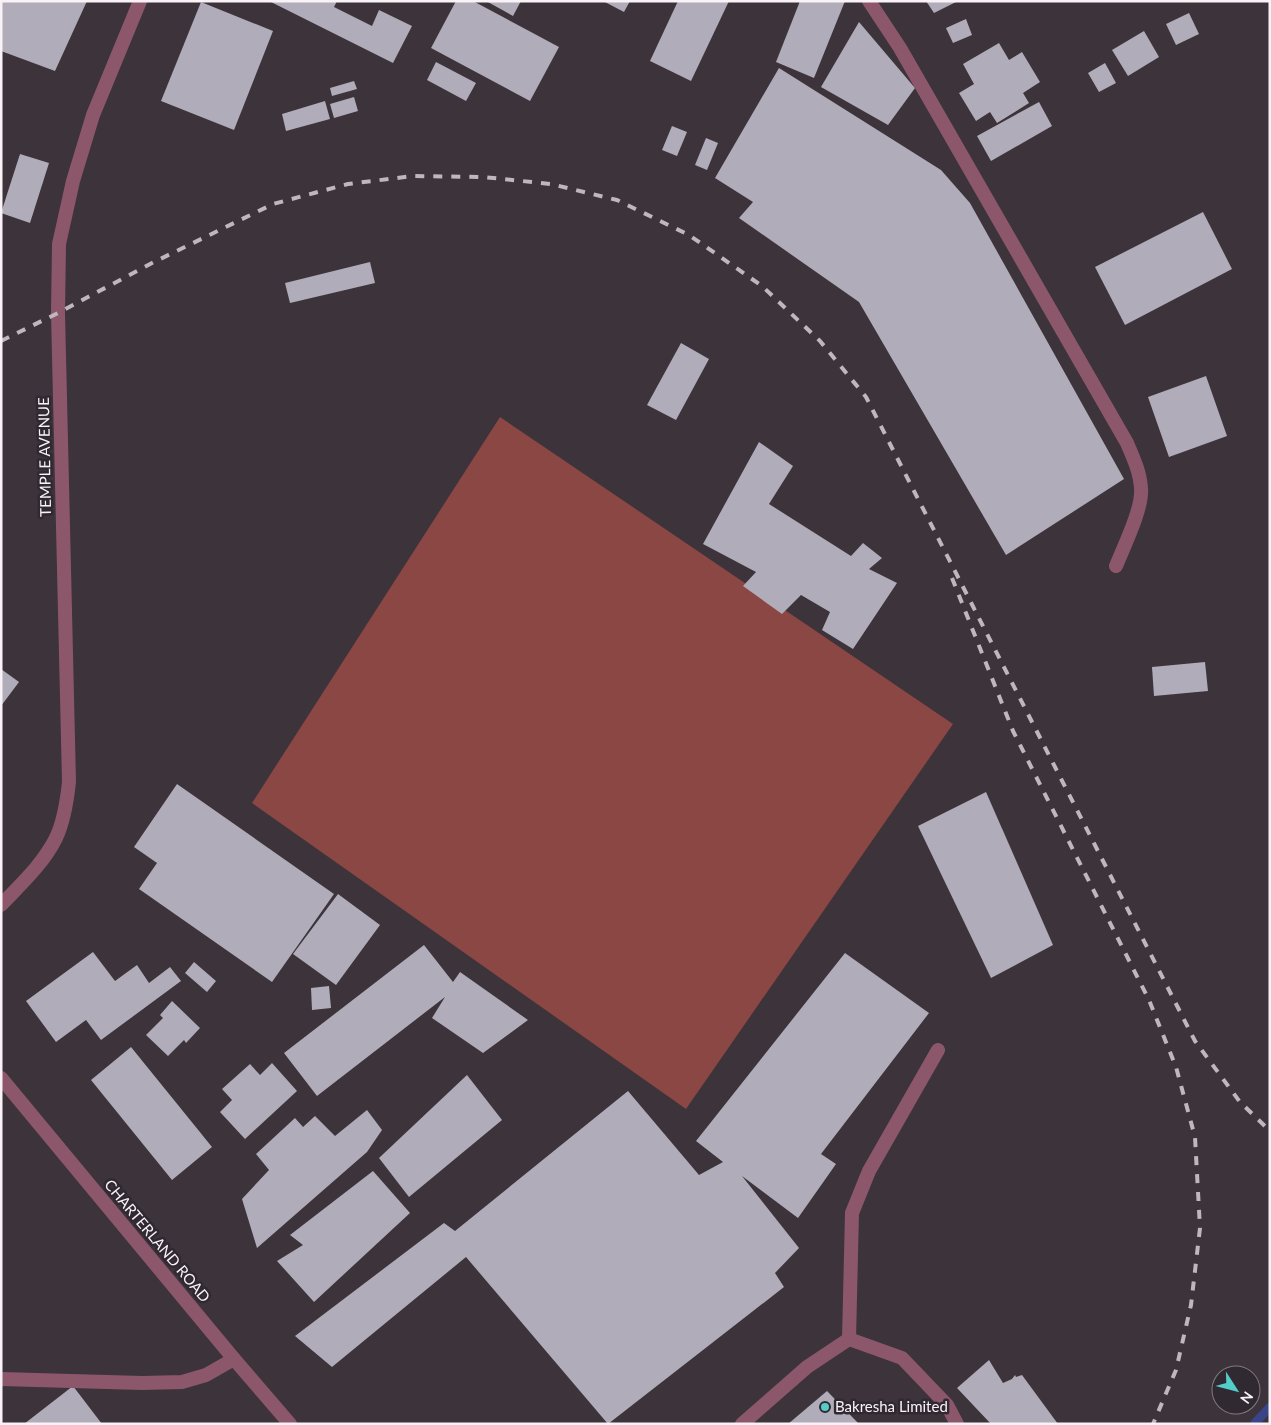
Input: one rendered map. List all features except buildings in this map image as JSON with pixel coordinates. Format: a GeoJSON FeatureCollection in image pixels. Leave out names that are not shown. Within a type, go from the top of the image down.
{"type":"FeatureCollection","features":[{"type":"Feature","properties":{"kind":"street","name":"TEMPLE AVENUE"},"geometry":{"type":"LineString","coordinates":[[1,905],[36,868],[56,838],[66,808],[69,782],[58,323],[59,244],[73,181],[94,115],[140,1]]}},
{"type":"Feature","properties":{"kind":"street"},"geometry":{"type":"LineString","coordinates":[[869,1],[900,48],[1127,443],[1137,467],[1142,489],[1138,509],[1116,566]]}},
{"type":"Feature","properties":{"kind":"street"},"geometry":{"type":"LineString","coordinates":[[849,1338],[852,1213],[869,1171],[938,1050]]}},
{"type":"Feature","properties":{"kind":"street","name":"CHARTERLAND ROAD"},"geometry":{"type":"LineString","coordinates":[[1,1078],[290,1424]]}},
{"type":"Feature","properties":{"kind":"street"},"geometry":{"type":"LineString","coordinates":[[742,1424],[807,1368],[849,1338]]}},
{"type":"Feature","properties":{"kind":"street"},"geometry":{"type":"LineString","coordinates":[[849,1338],[902,1358],[947,1405],[957,1424]]}},
{"type":"Feature","properties":{"kind":"street"},"geometry":{"type":"LineString","coordinates":[[1,1379],[142,1383],[182,1382],[206,1375],[234,1359]]}},
{"type":"Feature","properties":{"kind":"shaded area"},"geometry":{"type":"Polygon","coordinates":[[[500,417],[953,724],[686,1109],[252,803],[500,417]]]}},
{"type":"Feature","properties":{"kind":"waterway"},"geometry":{"type":"LineString","coordinates":[[1254,1424],[1270,1407]]}},
{"type":"Feature","properties":{"kind":"railway"},"geometry":{"type":"LineString","coordinates":[[1,341],[152,263],[273,204],[348,184],[413,176],[483,177],[551,184],[617,200],[689,235],[762,286],[820,341],[866,397],[1195,1041],[1240,1102],[1270,1131]]}},
{"type":"Feature","properties":{"kind":"railway"},"geometry":{"type":"LineString","coordinates":[[952,578],[1013,731],[1149,1000],[1176,1067],[1195,1137],[1200,1228],[1191,1305],[1176,1370],[1153,1424]]}},
{"type":"Feature","properties":{"kind":"place","name":"Bakresha Limited"},"geometry":{"type":"Point","coordinates":[825,1407]}}]}
